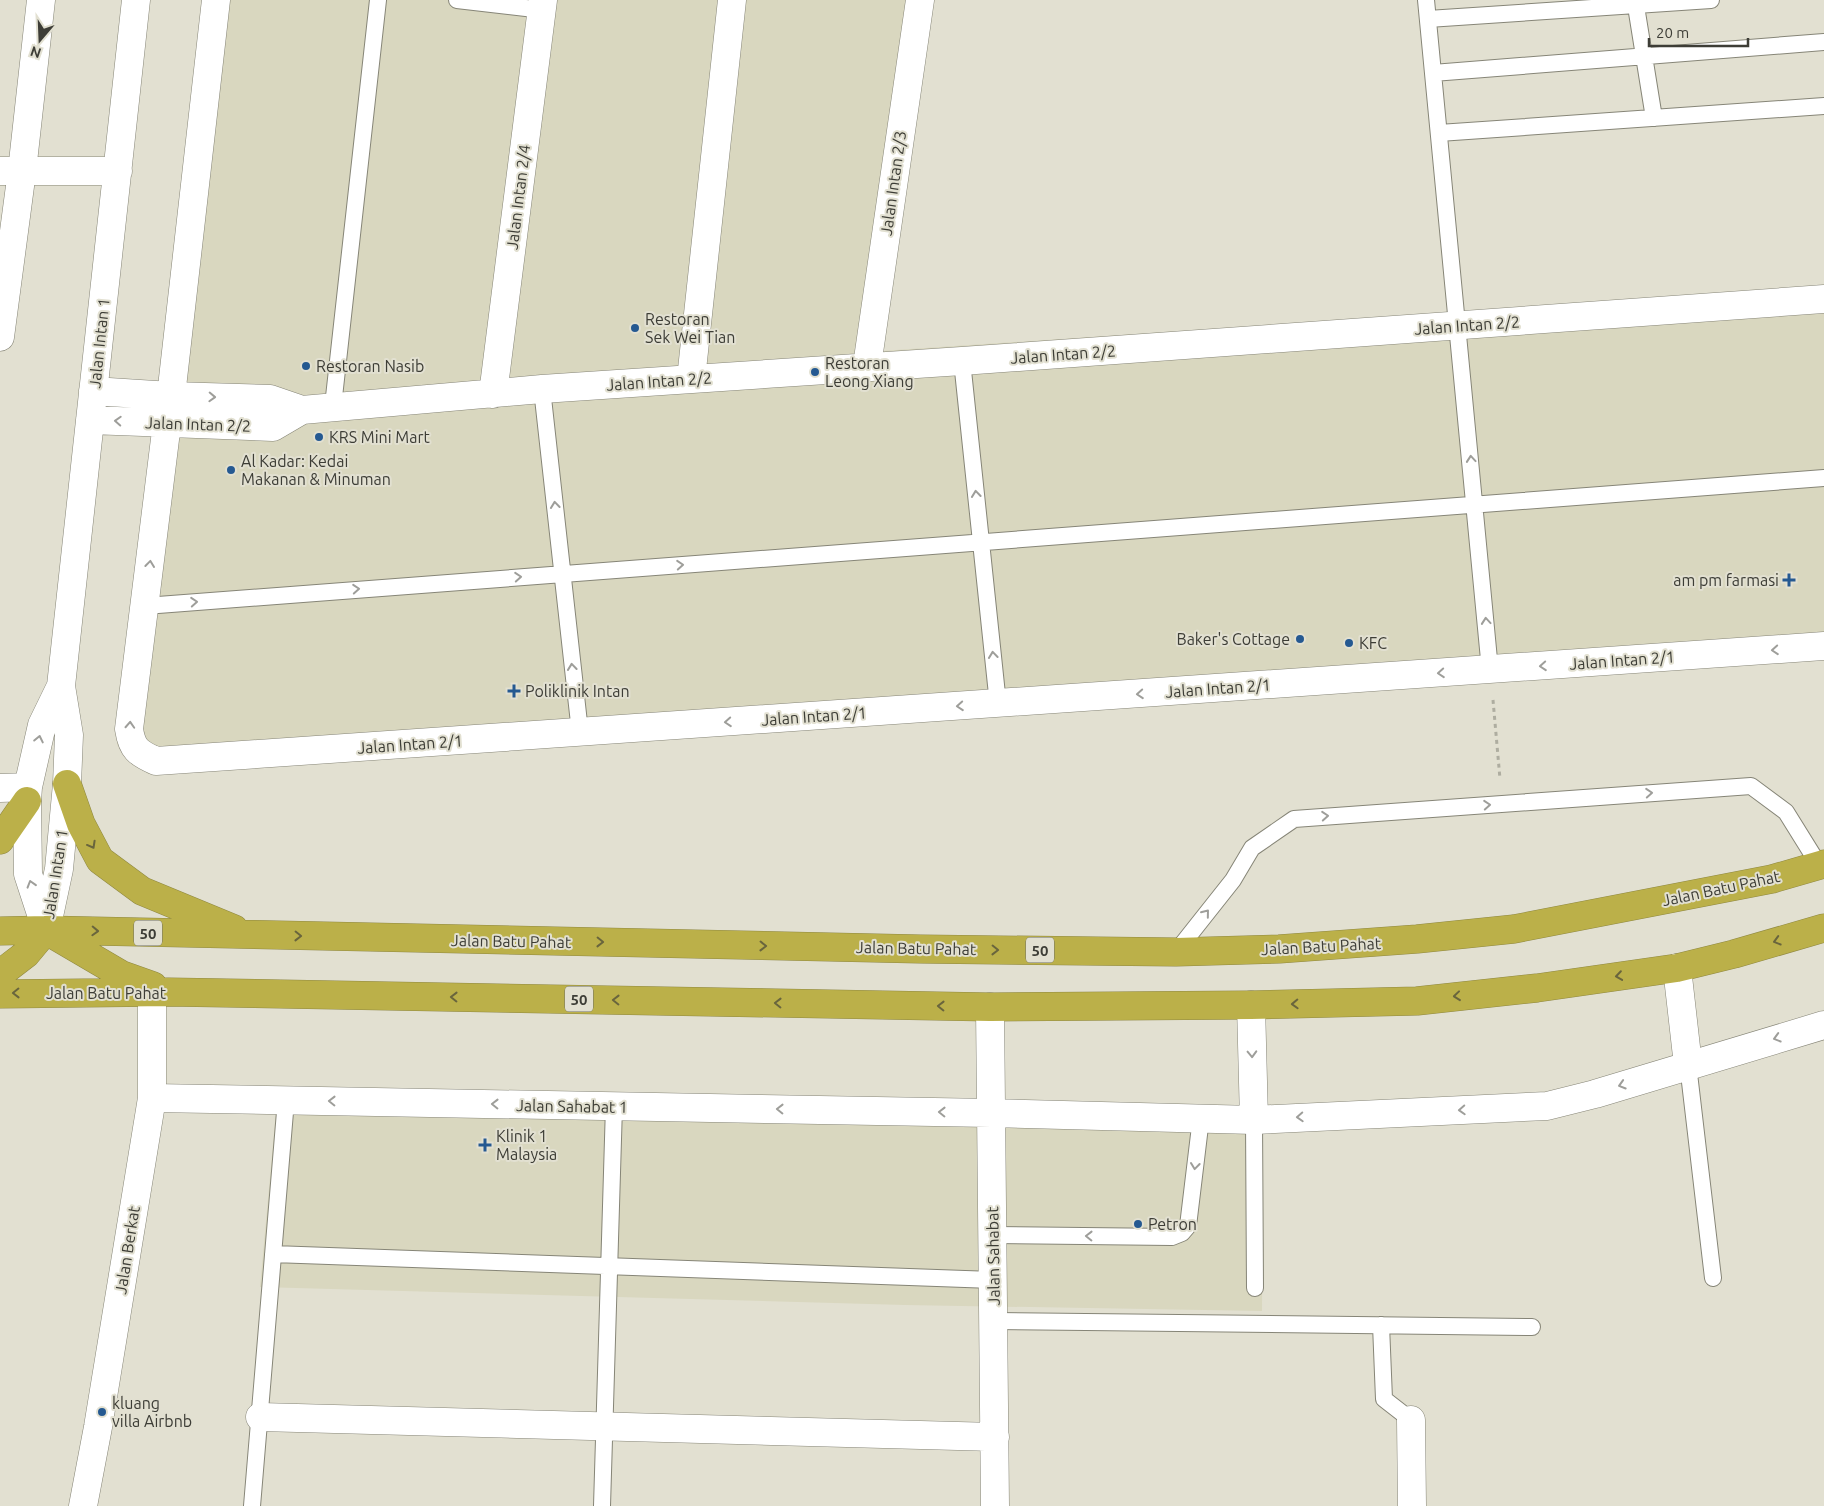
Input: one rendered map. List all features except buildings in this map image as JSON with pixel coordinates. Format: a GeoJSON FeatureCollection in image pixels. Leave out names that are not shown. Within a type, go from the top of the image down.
{"type":"FeatureCollection","features":[{"type":"Feature","properties":{"kind":"highway"},"geometry":{"type":"LineString","coordinates":[[67,784],[81,824],[100,860],[142,891],[249,936]]}},
{"type":"Feature","properties":{"kind":"highway"},"geometry":{"type":"LineString","coordinates":[[0,840],[27,794]]}},
{"type":"Feature","properties":{"kind":"highway","name":"Jalan Batu Pahat"},"geometry":{"type":"LineString","coordinates":[[0,931],[46,930],[249,936],[920,949],[1176,952],[1279,949],[1417,940],[1514,929],[1772,879],[1821,865]]}},
{"type":"Feature","properties":{"kind":"highway","name":"Jalan Batu Pahat"},"geometry":{"type":"LineString","coordinates":[[0,994],[160,992],[990,1006],[1251,1005],[1418,1001],[1538,988],[1677,968],[1824,928]]}},
{"type":"Feature","properties":{"kind":"highway"},"geometry":{"type":"LineString","coordinates":[[0,974],[26,954],[46,930],[122,975],[160,992]]}},
{"type":"Feature","properties":{"kind":"street"},"geometry":{"type":"LineString","coordinates":[[1,321],[11,171],[41,0]]}},
{"type":"Feature","properties":{"kind":"street","name":"Jalan Intan 1"},"geometry":{"type":"LineString","coordinates":[[46,930],[59,869],[67,784],[69,735],[60,686],[136,0]]}},
{"type":"Feature","properties":{"kind":"street"},"geometry":{"type":"LineString","coordinates":[[171,396],[216,0]]}},
{"type":"Feature","properties":{"kind":"street"},"geometry":{"type":"LineString","coordinates":[[691,379],[732,0]]}},
{"type":"Feature","properties":{"kind":"street","name":"Jalan Intan 2/3"},"geometry":{"type":"LineString","coordinates":[[867,366],[920,0]]}},
{"type":"Feature","properties":{"kind":"street","name":"Jalan Intan 2/4"},"geometry":{"type":"LineString","coordinates":[[493,394],[543,5]]}},
{"type":"Feature","properties":{"kind":"street"},"geometry":{"type":"LineString","coordinates":[[11,171],[118,171]]}},
{"type":"Feature","properties":{"kind":"street","name":"Jalan Intan 2/2"},"geometry":{"type":"LineString","coordinates":[[90,420],[273,427],[302,410],[333,406],[542,389],[1824,299]]}},
{"type":"Feature","properties":{"kind":"street","name":"Jalan Intan 2/2"},"geometry":{"type":"LineString","coordinates":[[93,391],[270,399],[302,410]]}},
{"type":"Feature","properties":{"kind":"street","name":"Jalan Intan 2/1"},"geometry":{"type":"LineString","coordinates":[[167,423],[146,606],[129,729],[131,742],[140,754],[156,761],[1824,646]]}},
{"type":"Feature","properties":{"kind":"street","name":"Jalan Intan 1"},"geometry":{"type":"LineString","coordinates":[[46,930],[28,874],[27,794],[42,725],[60,686]]}},
{"type":"Feature","properties":{"kind":"street"},"geometry":{"type":"LineString","coordinates":[[0,788],[27,794]]}},
{"type":"Feature","properties":{"kind":"street"},"geometry":{"type":"LineString","coordinates":[[1677,968],[1688,1065]]}},
{"type":"Feature","properties":{"kind":"street","name":"Jalan Berkat"},"geometry":{"type":"LineString","coordinates":[[83,1506],[98,1427],[152,1098],[160,992]]}},
{"type":"Feature","properties":{"kind":"street"},"geometry":{"type":"LineString","coordinates":[[1251,1005],[1254,1120]]}},
{"type":"Feature","properties":{"kind":"street","name":"Jalan Sahabat"},"geometry":{"type":"LineString","coordinates":[[990,1006],[995,1506]]}},
{"type":"Feature","properties":{"kind":"street","name":"Jalan Sahabat 1"},"geometry":{"type":"LineString","coordinates":[[152,1098],[991,1113],[1254,1120],[1547,1106],[1595,1094],[1824,1025]]}},
{"type":"Feature","properties":{"kind":"street"},"geometry":{"type":"LineString","coordinates":[[260,1417],[995,1437]]}},
{"type":"Feature","properties":{"kind":"street"},"geometry":{"type":"LineString","coordinates":[[1411,1420],[1412,1506]]}},
{"type":"Feature","properties":{"kind":"lane"},"geometry":{"type":"LineString","coordinates":[[333,406],[378,0]]}},
{"type":"Feature","properties":{"kind":"lane"},"geometry":{"type":"LineString","coordinates":[[457,0],[543,5]]}},
{"type":"Feature","properties":{"kind":"lane"},"geometry":{"type":"LineString","coordinates":[[1426,0],[1490,670]]}},
{"type":"Feature","properties":{"kind":"lane"},"geometry":{"type":"LineString","coordinates":[[1428,19],[1636,3],[1710,0]]}},
{"type":"Feature","properties":{"kind":"lane"},"geometry":{"type":"LineString","coordinates":[[1636,3],[1654,118]]}},
{"type":"Feature","properties":{"kind":"lane"},"geometry":{"type":"LineString","coordinates":[[1433,73],[1824,42]]}},
{"type":"Feature","properties":{"kind":"lane"},"geometry":{"type":"LineString","coordinates":[[1439,133],[1824,106]]}},
{"type":"Feature","properties":{"kind":"lane"},"geometry":{"type":"LineString","coordinates":[[962,361],[998,704]]}},
{"type":"Feature","properties":{"kind":"lane"},"geometry":{"type":"LineString","coordinates":[[542,389],[580,732]]}},
{"type":"Feature","properties":{"kind":"lane"},"geometry":{"type":"LineString","coordinates":[[146,606],[1824,478]]}},
{"type":"Feature","properties":{"kind":"lane"},"geometry":{"type":"LineString","coordinates":[[1176,952],[1233,880],[1252,848],[1294,819],[1751,786],[1786,812],[1821,865]]}},
{"type":"Feature","properties":{"kind":"lane"},"geometry":{"type":"LineString","coordinates":[[1688,1065],[1713,1278]]}},
{"type":"Feature","properties":{"kind":"lane"},"geometry":{"type":"LineString","coordinates":[[252,1506],[286,1100]]}},
{"type":"Feature","properties":{"kind":"lane"},"geometry":{"type":"LineString","coordinates":[[602,1506],[614,1106]]}},
{"type":"Feature","properties":{"kind":"lane"},"geometry":{"type":"LineString","coordinates":[[992,1235],[1172,1237],[1182,1233],[1188,1226],[1201,1118]]}},
{"type":"Feature","properties":{"kind":"lane"},"geometry":{"type":"LineString","coordinates":[[1254,1120],[1255,1288]]}},
{"type":"Feature","properties":{"kind":"lane"},"geometry":{"type":"LineString","coordinates":[[273,1254],[993,1280]]}},
{"type":"Feature","properties":{"kind":"lane"},"geometry":{"type":"LineString","coordinates":[[994,1321],[1532,1327]]}},
{"type":"Feature","properties":{"kind":"lane"},"geometry":{"type":"LineString","coordinates":[[1381,1325],[1384,1400],[1411,1420]]}},
{"type":"Feature","properties":{"kind":"path"},"geometry":{"type":"LineString","coordinates":[[1490,670],[1502,804]]}},
{"type":"Feature","properties":{"kind":"shaded area"},"geometry":{"type":"Polygon","coordinates":[[[202,0],[932,0],[881,351],[1824,288],[1824,659],[148,774],[117,745],[202,0]]]}},
{"type":"Feature","properties":{"kind":"shaded area"},"geometry":{"type":"Polygon","coordinates":[[[276,1111],[1263,1133],[1262,1311],[905,1305],[260,1287],[276,1111]]]}},
{"type":"Feature","properties":{"kind":"place","name":"Restoran Sek Wei Tian"},"geometry":{"type":"Point","coordinates":[635,328]}},
{"type":"Feature","properties":{"kind":"place","name":"Restoran Nasib"},"geometry":{"type":"Point","coordinates":[306,366]}},
{"type":"Feature","properties":{"kind":"place","name":"Restoran Leong Xiang"},"geometry":{"type":"Point","coordinates":[815,372]}},
{"type":"Feature","properties":{"kind":"place","name":"KRS Mini Mart"},"geometry":{"type":"Point","coordinates":[319,437]}},
{"type":"Feature","properties":{"kind":"place","name":"Al Kadar: Kedai Makanan & Minuman"},"geometry":{"type":"Point","coordinates":[231,470]}},
{"type":"Feature","properties":{"kind":"place","name":"am pm farmasi"},"geometry":{"type":"Point","coordinates":[1789,580]}},
{"type":"Feature","properties":{"kind":"place","name":"Baker's Cottage"},"geometry":{"type":"Point","coordinates":[1300,639]}},
{"type":"Feature","properties":{"kind":"place","name":"KFC"},"geometry":{"type":"Point","coordinates":[1349,643]}},
{"type":"Feature","properties":{"kind":"place","name":"Poliklinik Intan"},"geometry":{"type":"Point","coordinates":[514,691]}},
{"type":"Feature","properties":{"kind":"place","name":"Klinik 1 Malaysia"},"geometry":{"type":"Point","coordinates":[485,1145]}},
{"type":"Feature","properties":{"kind":"place","name":"Petron"},"geometry":{"type":"Point","coordinates":[1138,1224]}},
{"type":"Feature","properties":{"kind":"place","name":"kluang villa Airbnb"},"geometry":{"type":"Point","coordinates":[102,1412]}}]}
